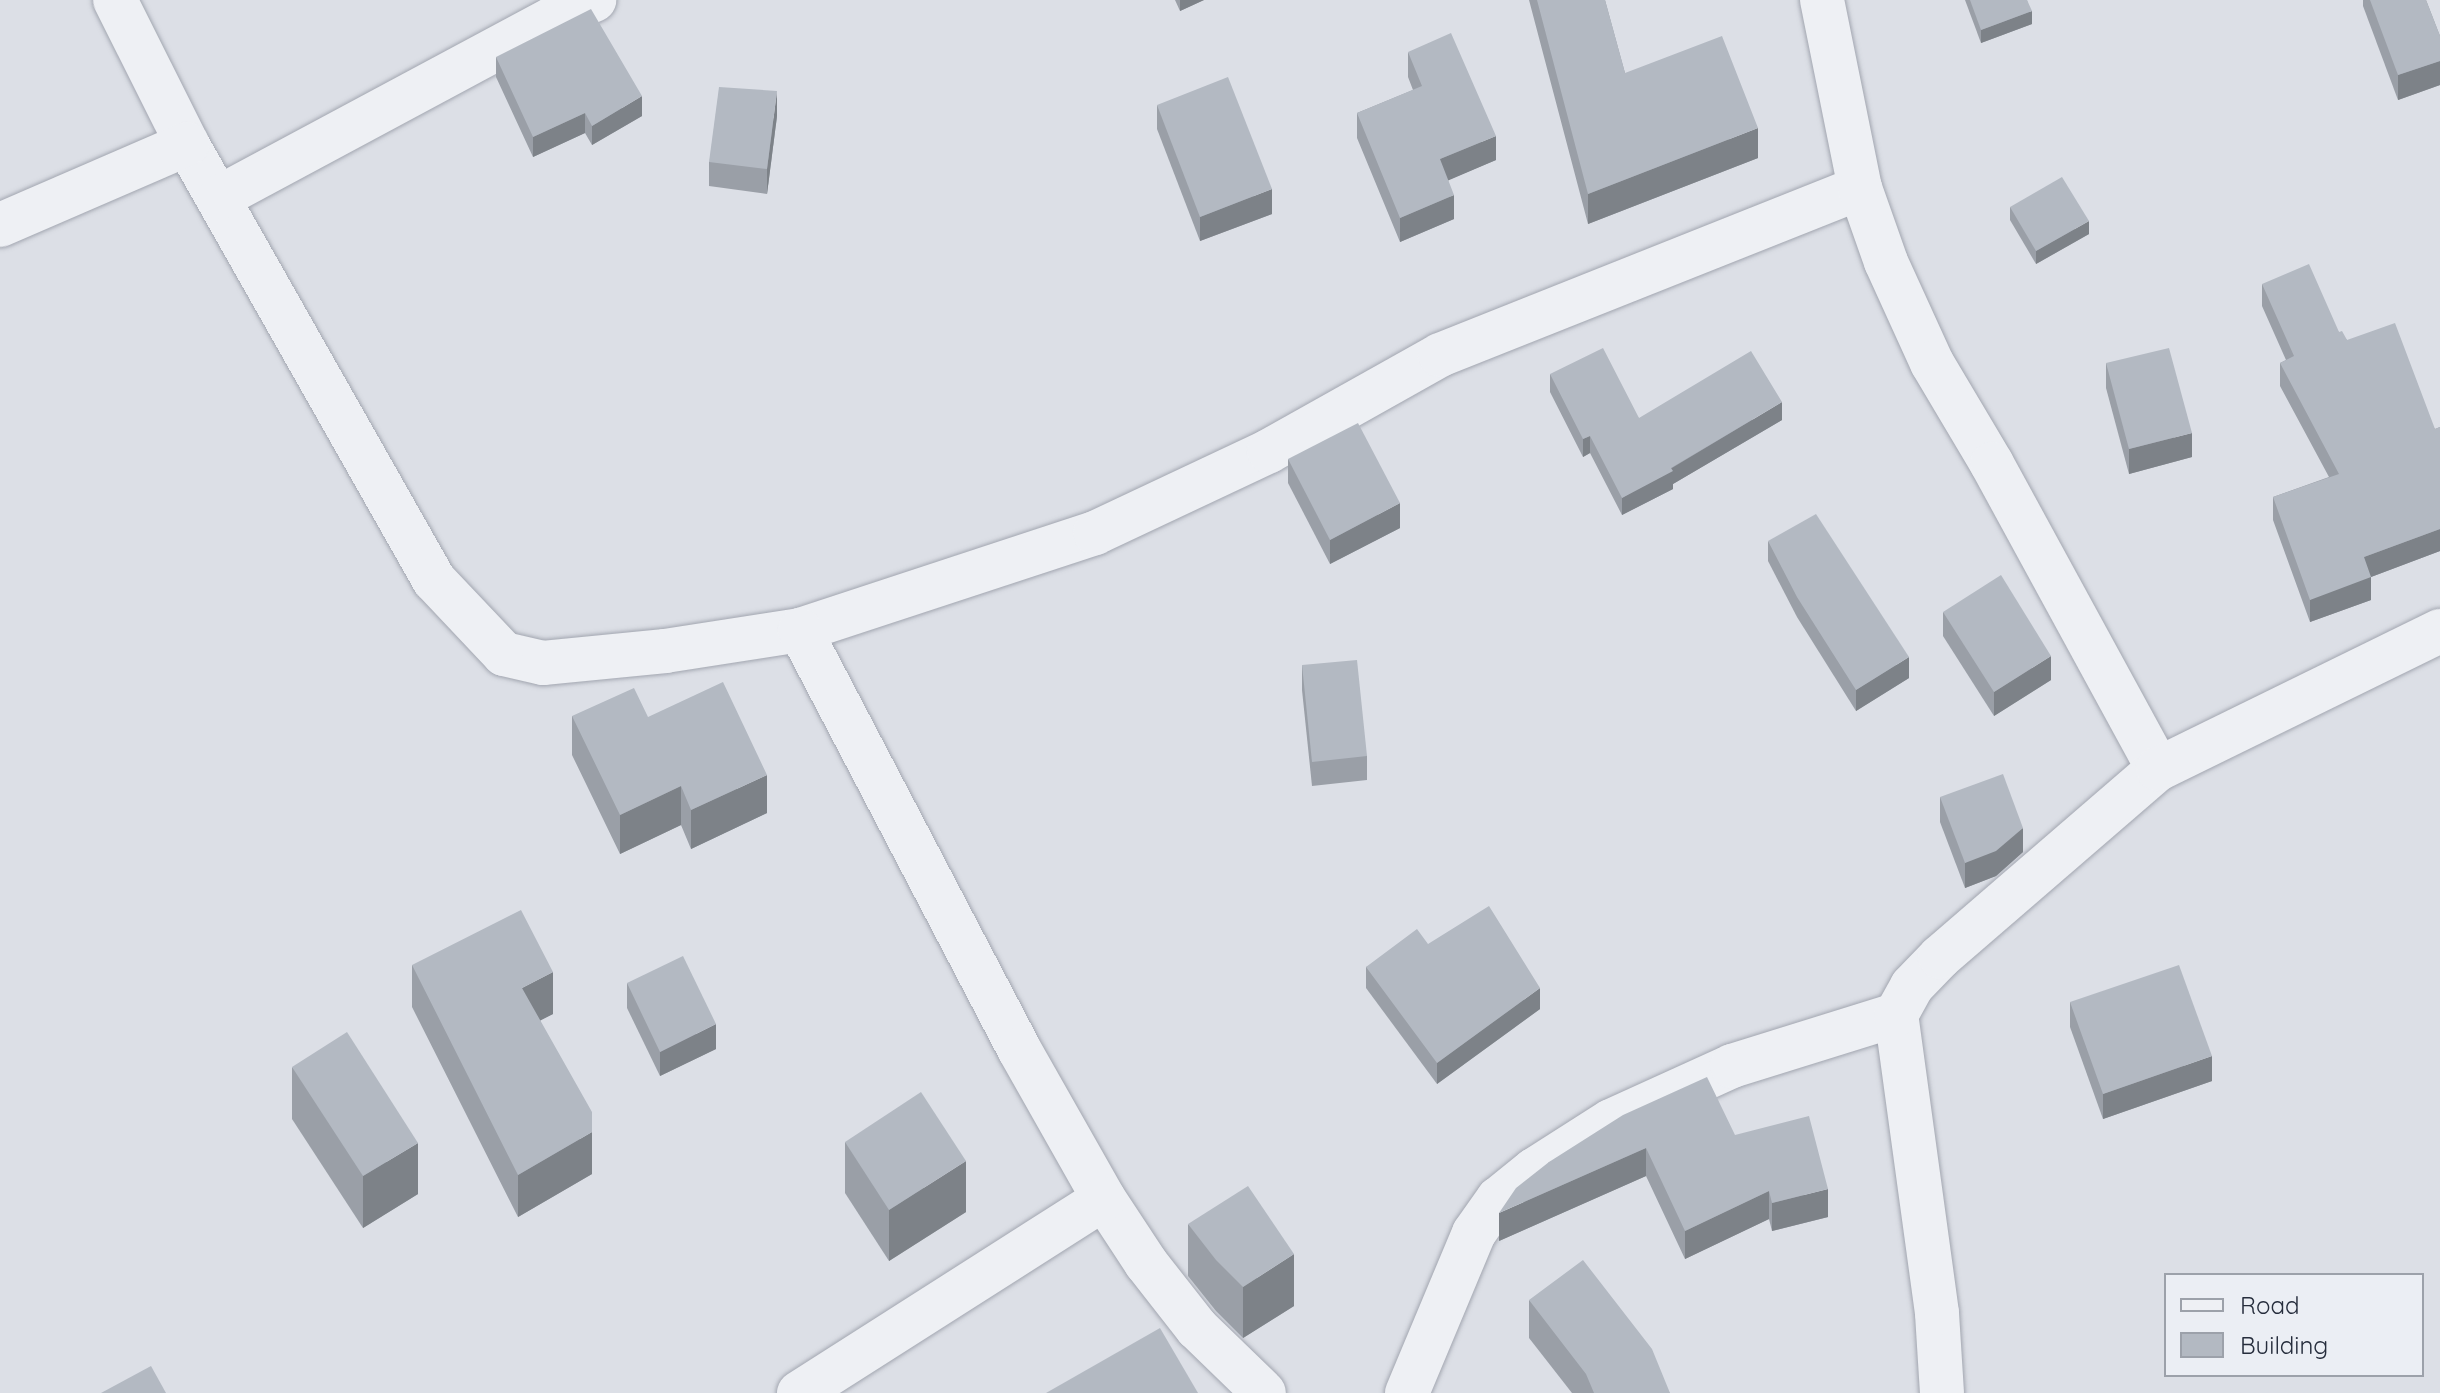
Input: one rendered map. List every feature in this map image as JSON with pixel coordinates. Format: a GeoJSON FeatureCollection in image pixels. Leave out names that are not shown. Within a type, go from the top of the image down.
{"type":"FeatureCollection","features":[{"type":"Feature","properties":{"kind":"street"},"geometry":{"type":"LineString","coordinates":[[115,0],[187,144],[220,197],[434,580],[504,654],[543,663],[665,651],[800,630],[1095,533],[1269,451],[1440,355],[1860,188]]}},
{"type":"Feature","properties":{"kind":"street"},"geometry":{"type":"LineString","coordinates":[[1822,0],[1860,188],[1886,262],[1932,363],[1992,464],[2158,769]]}},
{"type":"Feature","properties":{"kind":"street"},"geometry":{"type":"LineString","coordinates":[[220,197],[564,6]]}},
{"type":"Feature","properties":{"kind":"street"},"geometry":{"type":"LineString","coordinates":[[0,225],[187,144]]}},
{"type":"Feature","properties":{"kind":"street"},"geometry":{"type":"LineString","coordinates":[[800,630],[1019,1049],[1104,1199],[1146,1263],[1197,1328],[1264,1393]]}},
{"type":"Feature","properties":{"kind":"street"},"geometry":{"type":"LineString","coordinates":[[1942,1393],[1937,1313],[1896,1015],[1912,986],[1940,957],[2158,769],[2440,631]]}},
{"type":"Feature","properties":{"kind":"street"},"geometry":{"type":"LineString","coordinates":[[1407,1393],[1474,1233],[1498,1199],[1534,1170],[1611,1121],[1732,1066],[1896,1015]]}},
{"type":"Feature","properties":{"kind":"street"},"geometry":{"type":"LineString","coordinates":[[799,1393],[1104,1199]]}},
{"type":"Feature","properties":{"kind":"building"},"geometry":{"type":"Polygon","coordinates":[[[1537,0],[1605,0],[1625,73],[1722,36],[1758,128],[1588,194],[1537,0]]]}},
{"type":"Feature","properties":{"kind":"building"},"geometry":{"type":"Polygon","coordinates":[[[1970,0],[2027,0],[2032,11],[1981,30],[1970,0]]]}},
{"type":"Feature","properties":{"kind":"building"},"geometry":{"type":"Polygon","coordinates":[[[2370,0],[2426,0],[2440,36],[2440,61],[2398,75],[2370,0]]]}},
{"type":"Feature","properties":{"kind":"building"},"geometry":{"type":"Polygon","coordinates":[[[591,9],[642,96],[592,126],[585,113],[533,137],[496,57],[591,9]]]}},
{"type":"Feature","properties":{"kind":"building"},"geometry":{"type":"Polygon","coordinates":[[[1451,33],[1496,136],[1440,159],[1454,195],[1400,218],[1357,113],[1422,86],[1408,52],[1451,33]]]}},
{"type":"Feature","properties":{"kind":"building"},"geometry":{"type":"Polygon","coordinates":[[[1228,77],[1272,189],[1200,217],[1157,105],[1228,77]]]}},
{"type":"Feature","properties":{"kind":"building"},"geometry":{"type":"Polygon","coordinates":[[[719,87],[777,91],[767,169],[709,162],[719,87]]]}},
{"type":"Feature","properties":{"kind":"building"},"geometry":{"type":"Polygon","coordinates":[[[2062,177],[2089,221],[2036,251],[2010,207],[2062,177]]]}},
{"type":"Feature","properties":{"kind":"building"},"geometry":{"type":"Polygon","coordinates":[[[2309,264],[2339,332],[2342,331],[2347,340],[2395,323],[2435,429],[2440,427],[2440,529],[2364,557],[2371,577],[2310,600],[2273,497],[2339,474],[2280,363],[2294,356],[2262,284],[2309,264]]]}},
{"type":"Feature","properties":{"kind":"building"},"geometry":{"type":"Polygon","coordinates":[[[1603,348],[1639,418],[1751,351],[1782,402],[1671,468],[1673,471],[1622,498],[1590,436],[1583,439],[1550,374],[1603,348]]]}},
{"type":"Feature","properties":{"kind":"building"},"geometry":{"type":"Polygon","coordinates":[[[2169,348],[2192,433],[2129,449],[2106,363],[2169,348]]]}},
{"type":"Feature","properties":{"kind":"building"},"geometry":{"type":"Polygon","coordinates":[[[1358,423],[1400,503],[1330,540],[1288,459],[1358,423]]]}},
{"type":"Feature","properties":{"kind":"building"},"geometry":{"type":"Polygon","coordinates":[[[1816,514],[1909,657],[1856,690],[1797,597],[1768,541],[1816,514]]]}},
{"type":"Feature","properties":{"kind":"building"},"geometry":{"type":"Polygon","coordinates":[[[2001,575],[2051,656],[1994,692],[1943,612],[2001,575]]]}},
{"type":"Feature","properties":{"kind":"building"},"geometry":{"type":"Polygon","coordinates":[[[1357,660],[1367,756],[1312,762],[1302,665],[1357,660]]]}},
{"type":"Feature","properties":{"kind":"building"},"geometry":{"type":"Polygon","coordinates":[[[723,682],[767,775],[691,810],[681,786],[620,815],[572,716],[634,688],[648,717],[723,682]]]}},
{"type":"Feature","properties":{"kind":"building"},"geometry":{"type":"Polygon","coordinates":[[[2003,774],[2023,828],[1996,851],[1965,863],[1940,797],[2003,774]]]}},
{"type":"Feature","properties":{"kind":"building"},"geometry":{"type":"Polygon","coordinates":[[[1489,906],[1540,988],[1437,1063],[1366,967],[1417,929],[1428,944],[1489,906]]]}},
{"type":"Feature","properties":{"kind":"building"},"geometry":{"type":"Polygon","coordinates":[[[521,910],[553,972],[522,988],[592,1112],[592,1132],[518,1175],[412,965],[521,910]]]}},
{"type":"Feature","properties":{"kind":"building"},"geometry":{"type":"Polygon","coordinates":[[[683,956],[716,1024],[660,1052],[627,983],[683,956]]]}},
{"type":"Feature","properties":{"kind":"building"},"geometry":{"type":"Polygon","coordinates":[[[2179,965],[2212,1056],[2103,1094],[2070,1002],[2179,965]]]}},
{"type":"Feature","properties":{"kind":"building"},"geometry":{"type":"Polygon","coordinates":[[[347,1032],[418,1143],[363,1176],[292,1067],[347,1032]]]}},
{"type":"Feature","properties":{"kind":"building"},"geometry":{"type":"Polygon","coordinates":[[[1707,1077],[1735,1135],[1809,1116],[1828,1189],[1772,1203],[1769,1191],[1685,1231],[1646,1148],[1499,1213],[1516,1188],[1549,1162],[1623,1115],[1707,1077]]]}},
{"type":"Feature","properties":{"kind":"building"},"geometry":{"type":"Polygon","coordinates":[[[921,1092],[966,1161],[889,1210],[845,1142],[921,1092]]]}},
{"type":"Feature","properties":{"kind":"building"},"geometry":{"type":"Polygon","coordinates":[[[1248,1186],[1294,1254],[1243,1287],[1216,1260],[1188,1224],[1248,1186]]]}},
{"type":"Feature","properties":{"kind":"building"},"geometry":{"type":"Polygon","coordinates":[[[1583,1260],[1652,1349],[1670,1393],[1594,1393],[1586,1374],[1529,1300],[1583,1260]]]}},
{"type":"Feature","properties":{"kind":"building"},"geometry":{"type":"Polygon","coordinates":[[[1160,1328],[1198,1393],[1046,1393],[1160,1328]]]}},
{"type":"Feature","properties":{"kind":"building"},"geometry":{"type":"Polygon","coordinates":[[[151,1366],[166,1393],[101,1393],[151,1366]]]}}]}
